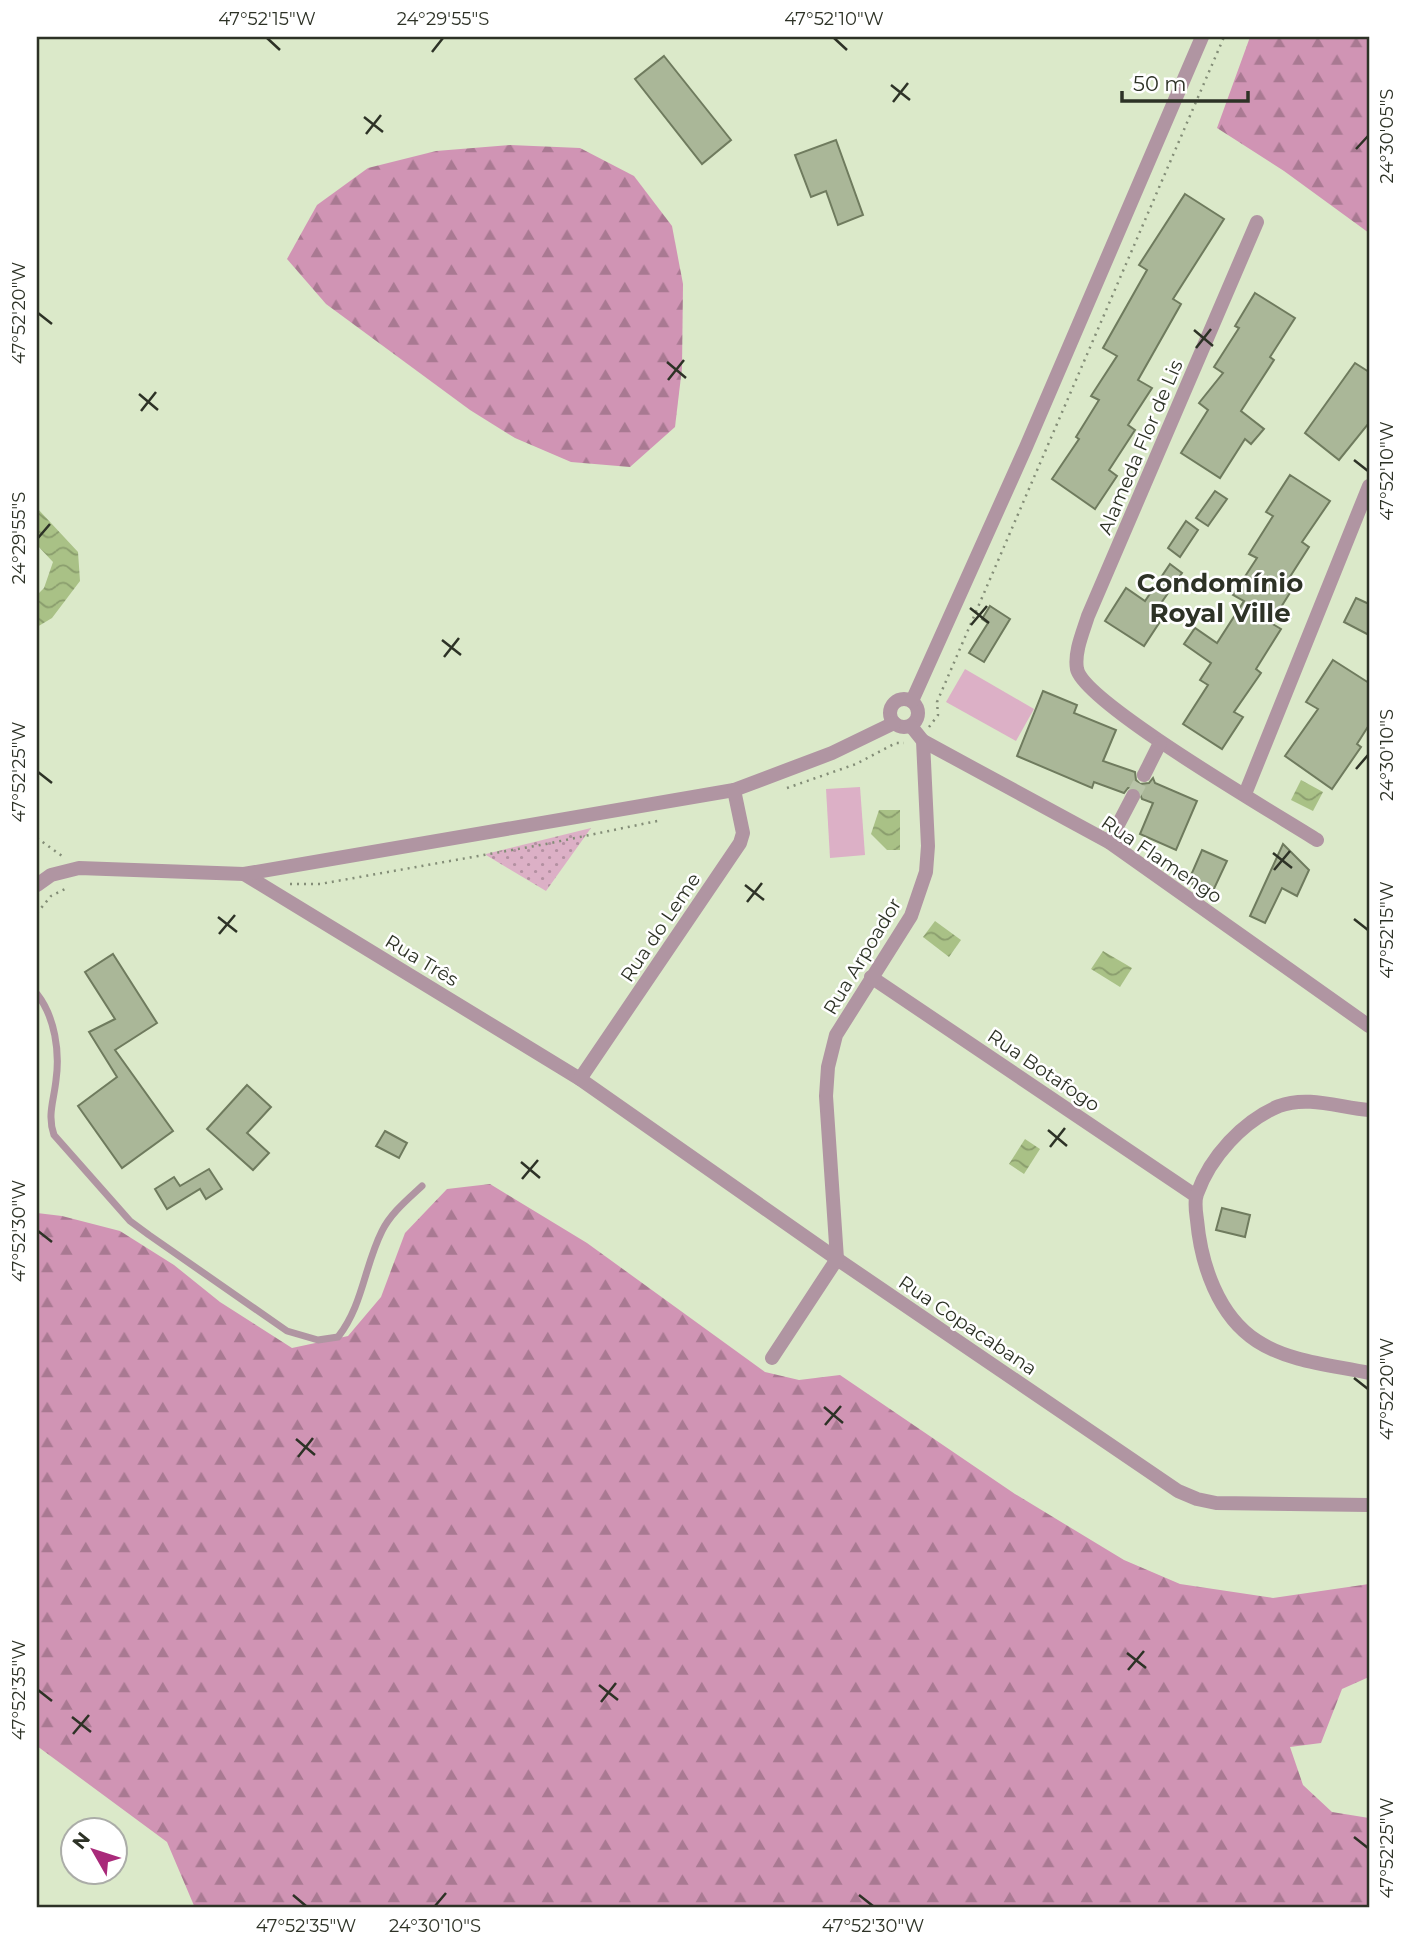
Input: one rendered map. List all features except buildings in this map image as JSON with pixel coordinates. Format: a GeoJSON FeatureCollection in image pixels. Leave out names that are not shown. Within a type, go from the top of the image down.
{"type":"FeatureCollection","features":[{"type":"Feature","properties":{"kind":"street"},"geometry":{"type":"LineString","coordinates":[[37,885],[59,872],[79,868],[244,874],[734,790],[832,753],[894,723],[890,711],[894,702],[903,699],[912,701],[1032,434],[1202,37]]}},
{"type":"Feature","properties":{"kind":"street","name":"Alameda Flor de Lis"},"geometry":{"type":"LineString","coordinates":[[1160,743],[1090,687],[1077,671],[1077,653],[1088,616],[1257,222]]}},
{"type":"Feature","properties":{"kind":"street"},"geometry":{"type":"LineString","coordinates":[[1245,794],[1369,486]]}},
{"type":"Feature","properties":{"kind":"street","name":"Rua Arpoador"},"geometry":{"type":"LineString","coordinates":[[837,1259],[826,1097],[828,1067],[836,1035],[870,977],[911,916],[926,872],[928,846],[918,714],[912,701]]}},
{"type":"Feature","properties":{"kind":"street","name":"Rua Flamengo"},"geometry":{"type":"LineString","coordinates":[[894,723],[1109,842],[1369,1026]]}},
{"type":"Feature","properties":{"kind":"street"},"geometry":{"type":"LineString","coordinates":[[1144,775],[1160,743],[1317,840]]}},
{"type":"Feature","properties":{"kind":"street","name":"Rua do Leme"},"geometry":{"type":"LineString","coordinates":[[580,1079],[740,843],[743,833],[734,790]]}},
{"type":"Feature","properties":{"kind":"street"},"geometry":{"type":"LineString","coordinates":[[1109,842],[1133,796]]}},
{"type":"Feature","properties":{"kind":"street","name":"Rua Três"},"geometry":{"type":"LineString","coordinates":[[244,874],[580,1079]]}},
{"type":"Feature","properties":{"kind":"street","name":"Rua Botafogo"},"geometry":{"type":"LineString","coordinates":[[870,977],[1196,1196]]}},
{"type":"Feature","properties":{"kind":"street","name":"Rua Copacabana"},"geometry":{"type":"LineString","coordinates":[[580,1079],[837,1259],[1187,1495],[1216,1503],[1369,1504]]}},
{"type":"Feature","properties":{"kind":"street"},"geometry":{"type":"LineString","coordinates":[[1369,1110],[1295,1102],[1279,1107],[1250,1124],[1229,1143],[1212,1163],[1196,1196],[1199,1235],[1207,1269],[1224,1306],[1241,1328],[1272,1350],[1369,1373]]}},
{"type":"Feature","properties":{"kind":"street"},"geometry":{"type":"LineString","coordinates":[[772,1358],[837,1259]]}},
{"type":"Feature","properties":{"kind":"lane"},"geometry":{"type":"LineString","coordinates":[[37,994],[56,1040],[58,1061],[50,1121],[54,1135],[130,1221],[287,1331],[318,1340],[338,1337],[359,1304],[383,1229],[398,1209],[422,1186]]}},
{"type":"Feature","properties":{"kind":"path"},"geometry":{"type":"LineString","coordinates":[[896,743],[911,743],[937,715],[937,702],[1224,37]]}},
{"type":"Feature","properties":{"kind":"path"},"geometry":{"type":"LineString","coordinates":[[37,838],[79,868]]}},
{"type":"Feature","properties":{"kind":"shaded area"},"geometry":{"type":"Polygon","coordinates":[[[965,669],[1034,709],[1016,741],[946,702],[965,669]]]}},
{"type":"Feature","properties":{"kind":"shaded area"},"geometry":{"type":"Polygon","coordinates":[[[860,787],[865,855],[830,858],[826,789],[860,787]]]}},
{"type":"Feature","properties":{"kind":"shaded area"},"geometry":{"type":"Polygon","coordinates":[[[591,828],[546,891],[486,855],[486,854],[591,828]]]}},
{"type":"Feature","properties":{"kind":"green space"},"geometry":{"type":"Polygon","coordinates":[[[1250,37],[1369,37],[1369,233],[1284,171],[1217,128],[1250,37]]]}},
{"type":"Feature","properties":{"kind":"green space"},"geometry":{"type":"Polygon","coordinates":[[[510,145],[580,148],[634,176],[672,226],[683,284],[682,368],[675,427],[630,467],[571,462],[515,438],[470,410],[326,304],[287,259],[317,205],[368,168],[436,151],[510,145]]]}},
{"type":"Feature","properties":{"kind":"green space"},"geometry":{"type":"Polygon","coordinates":[[[490,1184],[587,1243],[765,1372],[799,1380],[840,1375],[1015,1494],[1124,1560],[1180,1584],[1273,1598],[1369,1584],[1369,1677],[1342,1689],[1321,1743],[1290,1747],[1303,1785],[1332,1812],[1369,1818],[1369,1908],[195,1908],[167,1842],[37,1746],[37,1213],[62,1216],[120,1231],[174,1265],[220,1302],[292,1348],[348,1336],[381,1297],[405,1233],[447,1189],[490,1184]]]}},
{"type":"Feature","properties":{"kind":"water"},"geometry":{"type":"Polygon","coordinates":[[[37,508],[78,552],[80,581],[52,618],[37,627],[37,595],[44,588],[53,562],[37,545],[37,508]]]}},
{"type":"Feature","properties":{"kind":"water"},"geometry":{"type":"Polygon","coordinates":[[[1301,780],[1323,792],[1313,811],[1291,800],[1301,780]]]}},
{"type":"Feature","properties":{"kind":"water"},"geometry":{"type":"Polygon","coordinates":[[[879,810],[900,810],[900,850],[887,850],[871,834],[879,810]]]}},
{"type":"Feature","properties":{"kind":"water"},"geometry":{"type":"Polygon","coordinates":[[[935,921],[961,940],[949,957],[923,937],[935,921]]]}},
{"type":"Feature","properties":{"kind":"water"},"geometry":{"type":"Polygon","coordinates":[[[1103,951],[1132,968],[1120,987],[1091,969],[1103,951]]]}},
{"type":"Feature","properties":{"kind":"water"},"geometry":{"type":"Polygon","coordinates":[[[1025,1139],[1040,1149],[1024,1174],[1009,1164],[1025,1139]]]}},
{"type":"Feature","properties":{"kind":"tunnel"},"geometry":{"type":"LineString","coordinates":[[1133,796],[1144,775]]}},
{"type":"Feature","properties":{"kind":"district","name":"Condomínio Royal Ville"},"geometry":{"type":"Point","coordinates":[1220,598]}}]}
